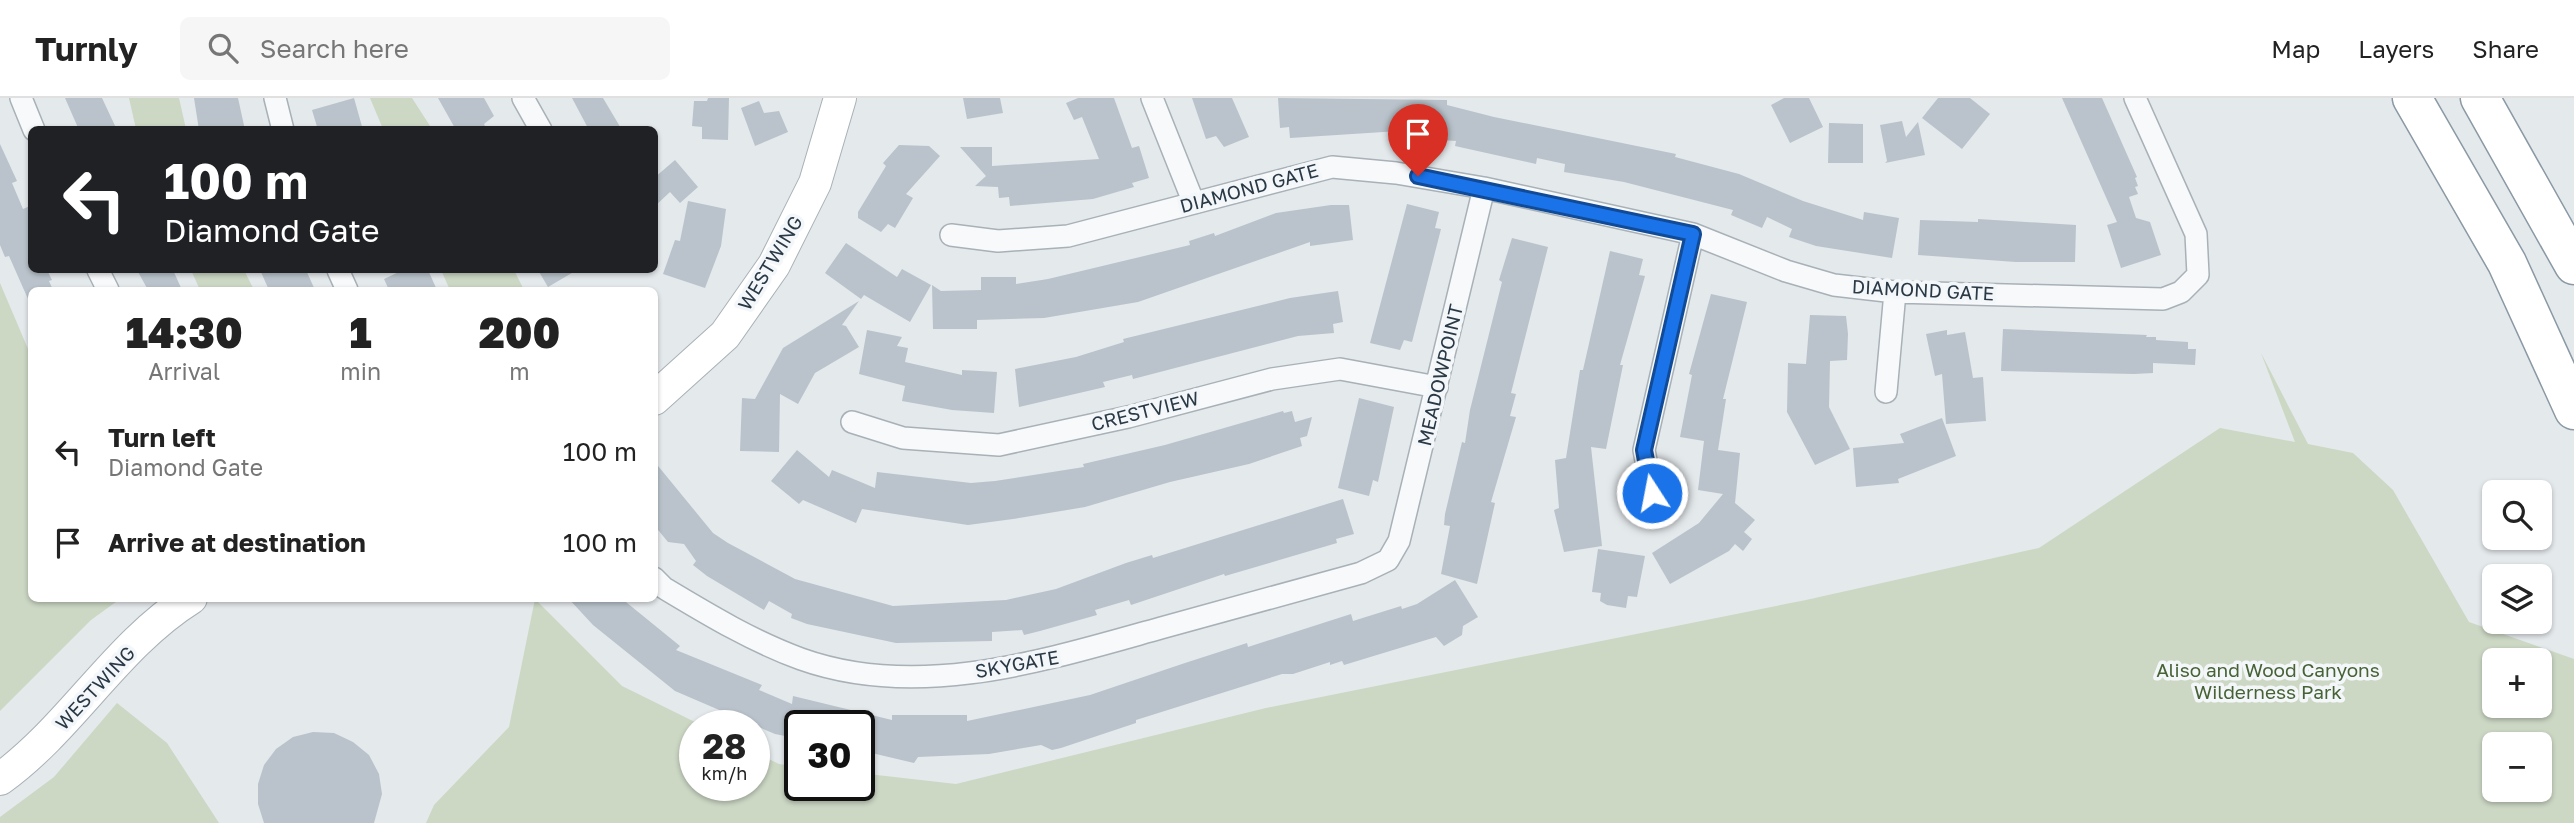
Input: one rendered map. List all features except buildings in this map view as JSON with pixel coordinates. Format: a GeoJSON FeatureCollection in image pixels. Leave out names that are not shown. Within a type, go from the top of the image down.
{"type":"FeatureCollection","features":[{"type":"Feature","properties":{"kind":"highway"},"geometry":{"type":"LineString","coordinates":[[2412,98],[2507,263],[2574,410]]}},
{"type":"Feature","properties":{"kind":"highway"},"geometry":{"type":"LineString","coordinates":[[2480,98],[2574,265]]}},
{"type":"Feature","properties":{"kind":"street"},"geometry":{"type":"LineString","coordinates":[[21,98],[32,126]]}},
{"type":"Feature","properties":{"kind":"street"},"geometry":{"type":"LineString","coordinates":[[275,98],[282,126]]}},
{"type":"Feature","properties":{"kind":"street"},"geometry":{"type":"LineString","coordinates":[[523,98],[539,126]]}},
{"type":"Feature","properties":{"kind":"street","name":"WESTWING"},"geometry":{"type":"LineString","coordinates":[[658,395],[725,335],[774,265],[815,183],[840,98]]}},
{"type":"Feature","properties":{"kind":"street"},"geometry":{"type":"LineString","coordinates":[[1152,98],[1193,201]]}},
{"type":"Feature","properties":{"kind":"street","name":"DIAMOND GATE"},"geometry":{"type":"LineString","coordinates":[[951,234],[998,241],[1068,236],[1118,225],[1193,201],[1332,167],[1396,173],[1484,188],[1693,234],[1786,271],[1834,285],[1895,292],[2163,299],[2181,292],[2198,275],[2196,234],[2135,98]]}},
{"type":"Feature","properties":{"kind":"street","name":"MEADOWPOINT"},"geometry":{"type":"LineString","coordinates":[[1388,560],[1399,541],[1484,188]]}},
{"type":"Feature","properties":{"kind":"street"},"geometry":{"type":"LineString","coordinates":[[1652,493],[1644,450],[1693,234]]}},
{"type":"Feature","properties":{"kind":"street"},"geometry":{"type":"LineString","coordinates":[[1886,393],[1895,292]]}},
{"type":"Feature","properties":{"kind":"street","name":"CRESTVIEW"},"geometry":{"type":"LineString","coordinates":[[852,422],[903,439],[999,445],[1128,416],[1272,379],[1340,369],[1437,387]]}},
{"type":"Feature","properties":{"kind":"street","name":"SKYGATE"},"geometry":{"type":"LineString","coordinates":[[658,582],[738,632],[803,660],[864,674],[940,676],[1024,666],[1361,573],[1388,560]]}},
{"type":"Feature","properties":{"kind":"street","name":"WESTWING"},"geometry":{"type":"LineString","coordinates":[[0,779],[63,723],[125,654],[186,602]]}},
{"type":"Feature","properties":{"kind":"green space"},"geometry":{"type":"Polygon","coordinates":[[[129,98],[179,98],[185,126],[135,126],[129,98]]]}},
{"type":"Feature","properties":{"kind":"green space"},"geometry":{"type":"Polygon","coordinates":[[[370,98],[412,98],[430,126],[382,126],[370,98]]]}},
{"type":"Feature","properties":{"kind":"green space"},"geometry":{"type":"Polygon","coordinates":[[[192,273],[246,273],[252,287],[199,287],[192,273]]]}},
{"type":"Feature","properties":{"kind":"green space"},"geometry":{"type":"Polygon","coordinates":[[[442,273],[516,273],[522,287],[449,287],[442,273]]]}},
{"type":"Feature","properties":{"kind":"green space"},"geometry":{"type":"Polygon","coordinates":[[[0,283],[28,349],[28,602],[116,602],[91,620],[0,711],[0,283]]]}},
{"type":"Feature","properties":{"kind":"green space","name":"Aliso and Wood Canyons Wilderness Park"},"geometry":{"type":"Polygon","coordinates":[[[2261,353],[2308,444],[2353,453],[2393,490],[2469,622],[2482,627],[2482,634],[2503,634],[2543,648],[2482,648],[2482,718],[2552,718],[2552,651],[2574,659],[2574,823],[426,823],[434,805],[509,727],[534,602],[538,602],[622,686],[679,714],[679,801],[770,801],[770,760],[784,765],[784,801],[875,801],[875,775],[956,784],[1266,708],[1806,600],[2039,548],[2220,428],[2295,442],[2261,353]]]}},
{"type":"Feature","properties":{"kind":"green space"},"geometry":{"type":"Polygon","coordinates":[[[117,703],[167,743],[219,823],[0,823],[0,817],[54,777],[117,703]]]}},
{"type":"Feature","properties":{"kind":"route"},"geometry":{"type":"LineString","coordinates":[[1418,176],[1693,234],[1644,450],[1652,493]]}}]}
